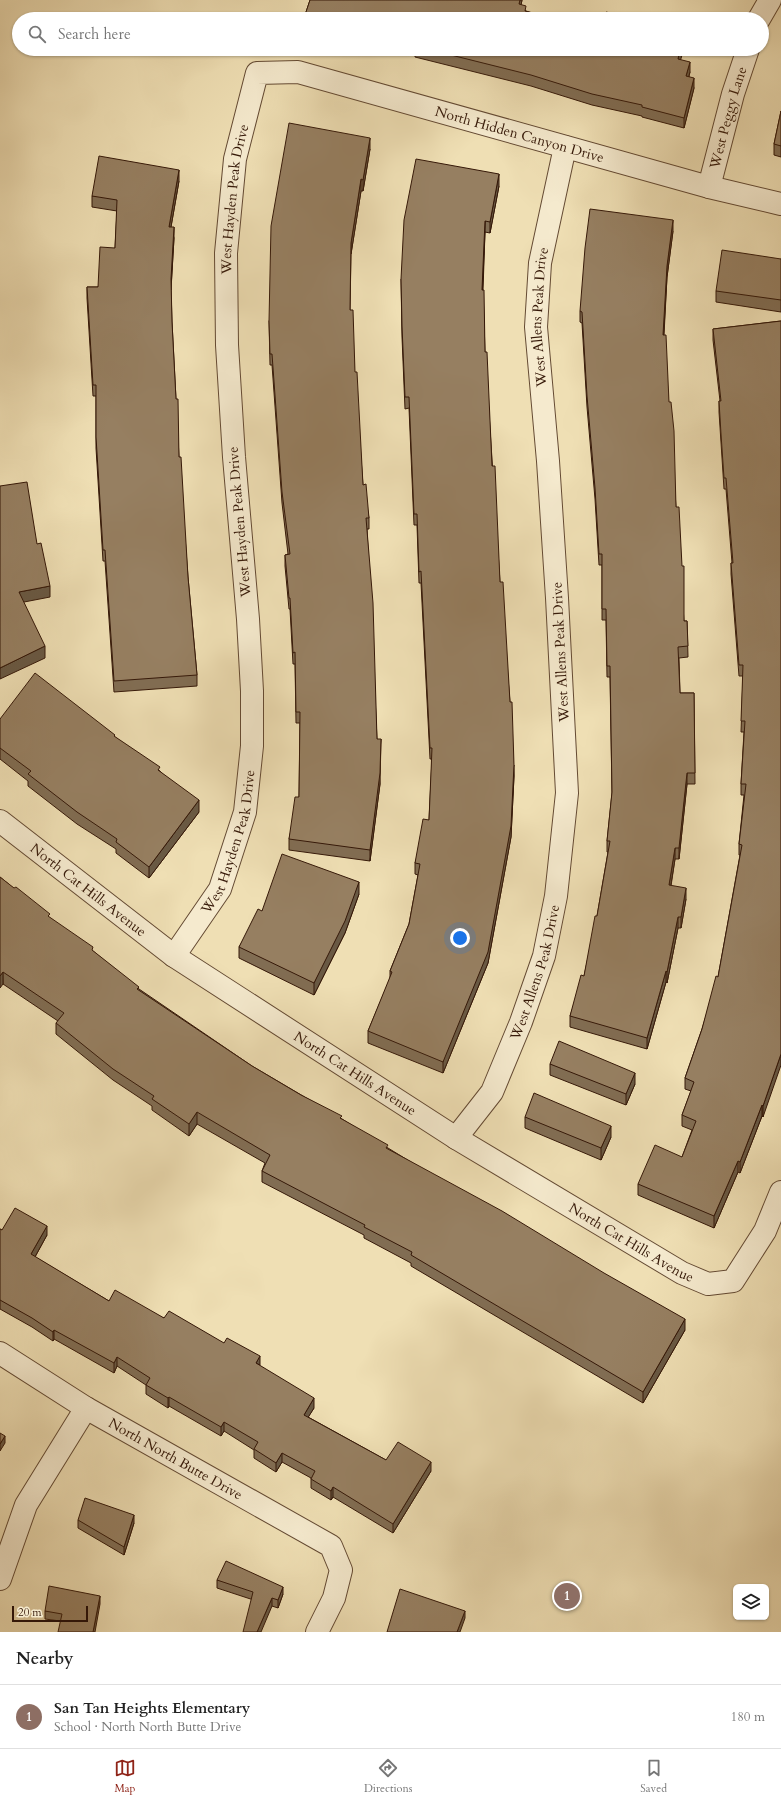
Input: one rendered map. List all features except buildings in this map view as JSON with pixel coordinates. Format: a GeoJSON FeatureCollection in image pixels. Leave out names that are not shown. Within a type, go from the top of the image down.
{"type":"FeatureCollection","features":[{"type":"Feature","properties":{"kind":"street"},"geometry":{"type":"LineString","coordinates":[[763,12],[770,0]]}},
{"type":"Feature","properties":{"kind":"street","name":"West Peggy Lane"},"geometry":{"type":"LineString","coordinates":[[709,187],[733,94],[746,56]]}},
{"type":"Feature","properties":{"kind":"street","name":"North Hidden Canyon Drive"},"geometry":{"type":"LineString","coordinates":[[257,74],[298,72],[709,187],[781,204]]}},
{"type":"Feature","properties":{"kind":"street","name":"West Hayden Peak Drive"},"geometry":{"type":"LineString","coordinates":[[174,956],[220,888],[245,812],[252,746],[252,691],[248,619],[234,457],[227,345],[226,253],[235,159],[257,74]]}},
{"type":"Feature","properties":{"kind":"street","name":"West Allens Peak Drive"},"geometry":{"type":"LineString","coordinates":[[456,1138],[492,1092],[521,1022],[544,956],[556,896],[567,793],[548,461],[536,327],[540,263],[565,147]]}},
{"type":"Feature","properties":{"kind":"street","name":"North Cat Hills Avenue"},"geometry":{"type":"LineString","coordinates":[[0,821],[174,956],[456,1138],[682,1273],[708,1284],[733,1281],[765,1231],[781,1192]]}},
{"type":"Feature","properties":{"kind":"street","name":"North North Butte Drive"},"geometry":{"type":"LineString","coordinates":[[0,1353],[86,1408],[331,1546],[341,1570],[334,1598],[317,1632]]}},
{"type":"Feature","properties":{"kind":"street"},"geometry":{"type":"LineString","coordinates":[[0,1579],[26,1504],[86,1408]]}},
{"type":"Feature","properties":{"kind":"place","name":"San Tan Heights Elementary"},"geometry":{"type":"Point","coordinates":[567,1596]}}]}
